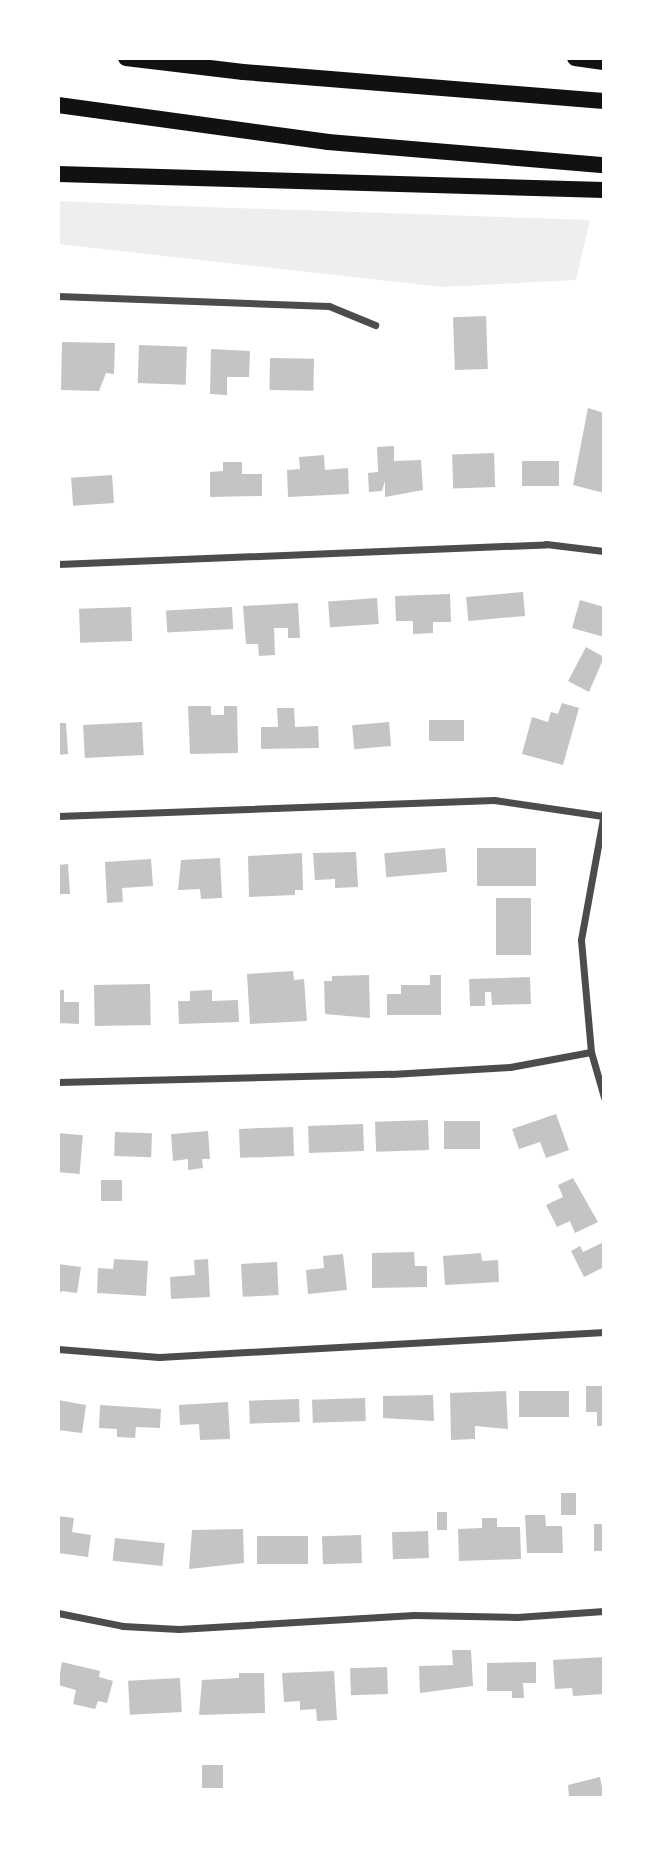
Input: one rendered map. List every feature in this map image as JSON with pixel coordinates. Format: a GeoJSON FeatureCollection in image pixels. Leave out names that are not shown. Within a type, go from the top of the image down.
{"type":"FeatureCollection","features":[{"type":"Feature","properties":{"kind":"highway"},"geometry":{"type":"LineString","coordinates":[[126,58],[243,72],[604,101]]}},
{"type":"Feature","properties":{"kind":"highway"},"geometry":{"type":"LineString","coordinates":[[575,58],[604,62]]}},
{"type":"Feature","properties":{"kind":"highway"},"geometry":{"type":"LineString","coordinates":[[58,105],[328,142],[604,165]]}},
{"type":"Feature","properties":{"kind":"highway"},"geometry":{"type":"LineString","coordinates":[[58,174],[604,190]]}},
{"type":"Feature","properties":{"kind":"street"},"geometry":{"type":"LineString","coordinates":[[58,296],[329,306],[375,325]]}},
{"type":"Feature","properties":{"kind":"street"},"geometry":{"type":"LineString","coordinates":[[58,564],[546,544],[604,551]]}},
{"type":"Feature","properties":{"kind":"street"},"geometry":{"type":"LineString","coordinates":[[58,816],[494,800],[604,814],[581,940],[591,1052],[604,1097]]}},
{"type":"Feature","properties":{"kind":"street"},"geometry":{"type":"LineString","coordinates":[[58,1082],[404,1073],[510,1067],[591,1052]]}},
{"type":"Feature","properties":{"kind":"street"},"geometry":{"type":"LineString","coordinates":[[58,1349],[159,1357],[604,1332]]}},
{"type":"Feature","properties":{"kind":"street"},"geometry":{"type":"LineString","coordinates":[[58,1613],[123,1626],[179,1629],[414,1615],[517,1617],[604,1611]]}},
{"type":"Feature","properties":{"kind":"shaded area"},"geometry":{"type":"Polygon","coordinates":[[[58,201],[590,220],[576,280],[442,287],[58,244],[58,201]]]}},
{"type":"Feature","properties":{"kind":"building"},"geometry":{"type":"Polygon","coordinates":[[[486,316],[488,369],[455,370],[453,317],[486,316]]]}},
{"type":"Feature","properties":{"kind":"building"},"geometry":{"type":"Polygon","coordinates":[[[62,342],[115,343],[114,374],[106,373],[99,391],[61,390],[62,342]]]}},
{"type":"Feature","properties":{"kind":"building"},"geometry":{"type":"Polygon","coordinates":[[[139,345],[187,347],[186,385],[138,383],[139,345]]]}},
{"type":"Feature","properties":{"kind":"building"},"geometry":{"type":"Polygon","coordinates":[[[211,349],[250,351],[249,377],[227,377],[227,395],[210,394],[211,349]]]}},
{"type":"Feature","properties":{"kind":"building"},"geometry":{"type":"Polygon","coordinates":[[[270,358],[314,359],[313,391],[269,390],[270,358]]]}},
{"type":"Feature","properties":{"kind":"building"},"geometry":{"type":"Polygon","coordinates":[[[588,408],[604,413],[604,493],[573,485],[588,408]]]}},
{"type":"Feature","properties":{"kind":"building"},"geometry":{"type":"Polygon","coordinates":[[[394,446],[394,461],[421,460],[423,490],[385,497],[385,481],[382,491],[369,492],[368,473],[378,472],[377,447],[394,446]]]}},
{"type":"Feature","properties":{"kind":"building"},"geometry":{"type":"Polygon","coordinates":[[[494,453],[495,487],[453,488],[452,454],[494,453]]]}},
{"type":"Feature","properties":{"kind":"building"},"geometry":{"type":"Polygon","coordinates":[[[324,455],[325,470],[348,468],[349,494],[288,497],[287,470],[300,469],[299,457],[324,455]]]}},
{"type":"Feature","properties":{"kind":"building"},"geometry":{"type":"Polygon","coordinates":[[[522,461],[559,461],[559,486],[522,486],[522,461]]]}},
{"type":"Feature","properties":{"kind":"building"},"geometry":{"type":"Polygon","coordinates":[[[223,462],[242,462],[242,474],[262,474],[262,496],[210,497],[210,472],[223,471],[223,462]]]}},
{"type":"Feature","properties":{"kind":"building"},"geometry":{"type":"Polygon","coordinates":[[[112,475],[114,503],[73,506],[71,478],[112,475]]]}},
{"type":"Feature","properties":{"kind":"building"},"geometry":{"type":"Polygon","coordinates":[[[523,592],[525,616],[468,621],[466,597],[523,592]]]}},
{"type":"Feature","properties":{"kind":"building"},"geometry":{"type":"Polygon","coordinates":[[[450,594],[451,622],[433,622],[433,633],[413,634],[413,621],[396,621],[395,596],[450,594]]]}},
{"type":"Feature","properties":{"kind":"building"},"geometry":{"type":"Polygon","coordinates":[[[377,598],[379,624],[330,627],[328,601],[377,598]]]}},
{"type":"Feature","properties":{"kind":"building"},"geometry":{"type":"Polygon","coordinates":[[[580,600],[604,607],[604,637],[572,628],[580,600]]]}},
{"type":"Feature","properties":{"kind":"building"},"geometry":{"type":"Polygon","coordinates":[[[298,603],[300,638],[288,638],[288,628],[274,628],[275,655],[259,656],[258,644],[246,644],[243,606],[298,603]]]}},
{"type":"Feature","properties":{"kind":"building"},"geometry":{"type":"Polygon","coordinates":[[[131,607],[132,641],[80,643],[79,609],[131,607]]]}},
{"type":"Feature","properties":{"kind":"building"},"geometry":{"type":"Polygon","coordinates":[[[232,607],[233,629],[167,632],[166,610],[232,607]]]}},
{"type":"Feature","properties":{"kind":"building"},"geometry":{"type":"Polygon","coordinates":[[[586,647],[604,657],[589,692],[568,681],[586,647]]]}},
{"type":"Feature","properties":{"kind":"building"},"geometry":{"type":"Polygon","coordinates":[[[562,703],[579,708],[563,765],[522,754],[532,717],[548,722],[551,712],[558,714],[562,703]]]}},
{"type":"Feature","properties":{"kind":"building"},"geometry":{"type":"Polygon","coordinates":[[[188,706],[211,706],[211,715],[224,715],[224,706],[237,706],[238,753],[190,754],[188,706]]]}},
{"type":"Feature","properties":{"kind":"building"},"geometry":{"type":"Polygon","coordinates":[[[277,708],[294,708],[295,727],[318,726],[319,748],[261,749],[261,727],[278,727],[277,708]]]}},
{"type":"Feature","properties":{"kind":"building"},"geometry":{"type":"Polygon","coordinates":[[[429,720],[464,720],[464,741],[429,741],[429,720]]]}},
{"type":"Feature","properties":{"kind":"building"},"geometry":{"type":"Polygon","coordinates":[[[142,722],[144,755],[85,758],[83,725],[142,722]]]}},
{"type":"Feature","properties":{"kind":"building"},"geometry":{"type":"Polygon","coordinates":[[[389,722],[391,746],[354,749],[352,725],[389,722]]]}},
{"type":"Feature","properties":{"kind":"building"},"geometry":{"type":"Polygon","coordinates":[[[58,723],[66,723],[68,754],[58,755],[58,723]]]}},
{"type":"Feature","properties":{"kind":"building"},"geometry":{"type":"Polygon","coordinates":[[[445,848],[447,872],[386,877],[384,853],[445,848]]]}},
{"type":"Feature","properties":{"kind":"building"},"geometry":{"type":"Polygon","coordinates":[[[477,848],[536,848],[536,886],[477,886],[477,848]]]}},
{"type":"Feature","properties":{"kind":"building"},"geometry":{"type":"Polygon","coordinates":[[[356,852],[358,887],[335,888],[335,879],[315,880],[313,853],[356,852]]]}},
{"type":"Feature","properties":{"kind":"building"},"geometry":{"type":"Polygon","coordinates":[[[302,853],[303,890],[295,890],[295,895],[249,897],[248,856],[302,853]]]}},
{"type":"Feature","properties":{"kind":"building"},"geometry":{"type":"Polygon","coordinates":[[[220,858],[222,898],[201,899],[200,889],[178,890],[181,860],[220,858]]]}},
{"type":"Feature","properties":{"kind":"building"},"geometry":{"type":"Polygon","coordinates":[[[151,859],[153,886],[122,888],[123,902],[107,903],[105,862],[151,859]]]}},
{"type":"Feature","properties":{"kind":"building"},"geometry":{"type":"Polygon","coordinates":[[[68,864],[70,894],[58,894],[58,865],[68,864]]]}},
{"type":"Feature","properties":{"kind":"building"},"geometry":{"type":"Polygon","coordinates":[[[496,898],[531,898],[531,955],[496,955],[496,898]]]}},
{"type":"Feature","properties":{"kind":"building"},"geometry":{"type":"Polygon","coordinates":[[[293,971],[294,980],[304,979],[307,1021],[250,1024],[247,974],[293,971]]]}},
{"type":"Feature","properties":{"kind":"building"},"geometry":{"type":"Polygon","coordinates":[[[369,975],[370,1018],[325,1014],[324,981],[332,981],[332,976],[369,975]]]}},
{"type":"Feature","properties":{"kind":"building"},"geometry":{"type":"Polygon","coordinates":[[[430,975],[441,975],[441,1015],[387,1015],[387,994],[401,994],[401,985],[430,985],[430,975]]]}},
{"type":"Feature","properties":{"kind":"building"},"geometry":{"type":"Polygon","coordinates":[[[530,977],[531,1004],[492,1005],[491,992],[485,992],[485,1006],[470,1006],[469,979],[530,977]]]}},
{"type":"Feature","properties":{"kind":"building"},"geometry":{"type":"Polygon","coordinates":[[[150,984],[151,1025],[95,1026],[94,985],[150,984]]]}},
{"type":"Feature","properties":{"kind":"building"},"geometry":{"type":"Polygon","coordinates":[[[58,990],[64,990],[64,1002],[79,1002],[79,1024],[58,1023],[58,990]]]}},
{"type":"Feature","properties":{"kind":"building"},"geometry":{"type":"Polygon","coordinates":[[[212,990],[212,1001],[238,1000],[239,1022],[179,1024],[178,1001],[190,1001],[190,991],[212,990]]]}},
{"type":"Feature","properties":{"kind":"building"},"geometry":{"type":"Polygon","coordinates":[[[556,1114],[569,1150],[546,1158],[540,1142],[519,1149],[512,1129],[556,1114]]]}},
{"type":"Feature","properties":{"kind":"building"},"geometry":{"type":"Polygon","coordinates":[[[428,1120],[429,1150],[376,1152],[375,1122],[428,1120]]]}},
{"type":"Feature","properties":{"kind":"building"},"geometry":{"type":"Polygon","coordinates":[[[444,1121],[480,1121],[480,1149],[444,1149],[444,1121]]]}},
{"type":"Feature","properties":{"kind":"building"},"geometry":{"type":"Polygon","coordinates":[[[363,1124],[364,1151],[309,1153],[308,1126],[363,1124]]]}},
{"type":"Feature","properties":{"kind":"building"},"geometry":{"type":"Polygon","coordinates":[[[293,1127],[294,1156],[240,1158],[239,1129],[293,1127]]]}},
{"type":"Feature","properties":{"kind":"building"},"geometry":{"type":"Polygon","coordinates":[[[208,1131],[210,1159],[202,1159],[203,1168],[188,1170],[188,1159],[173,1161],[171,1134],[208,1131]]]}},
{"type":"Feature","properties":{"kind":"building"},"geometry":{"type":"Polygon","coordinates":[[[115,1132],[152,1133],[151,1157],[114,1156],[115,1132]]]}},
{"type":"Feature","properties":{"kind":"building"},"geometry":{"type":"Polygon","coordinates":[[[58,1133],[83,1135],[80,1174],[58,1172],[58,1133]]]}},
{"type":"Feature","properties":{"kind":"building"},"geometry":{"type":"Polygon","coordinates":[[[573,1178],[598,1222],[575,1233],[570,1221],[557,1227],[546,1205],[563,1197],[558,1185],[573,1178]]]}},
{"type":"Feature","properties":{"kind":"building"},"geometry":{"type":"Polygon","coordinates":[[[101,1180],[122,1180],[122,1201],[101,1201],[101,1180]]]}},
{"type":"Feature","properties":{"kind":"building"},"geometry":{"type":"Polygon","coordinates":[[[604,1242],[604,1267],[584,1277],[571,1251],[580,1246],[583,1252],[604,1242]]]}},
{"type":"Feature","properties":{"kind":"building"},"geometry":{"type":"Polygon","coordinates":[[[414,1252],[415,1266],[427,1266],[427,1287],[372,1288],[372,1253],[414,1252]]]}},
{"type":"Feature","properties":{"kind":"building"},"geometry":{"type":"Polygon","coordinates":[[[481,1253],[482,1261],[498,1260],[499,1282],[445,1285],[443,1256],[481,1253]]]}},
{"type":"Feature","properties":{"kind":"building"},"geometry":{"type":"Polygon","coordinates":[[[343,1254],[347,1290],[308,1294],[306,1270],[324,1268],[323,1256],[343,1254]]]}},
{"type":"Feature","properties":{"kind":"building"},"geometry":{"type":"Polygon","coordinates":[[[114,1259],[148,1261],[146,1296],[97,1293],[98,1268],[113,1269],[114,1259]]]}},
{"type":"Feature","properties":{"kind":"building"},"geometry":{"type":"Polygon","coordinates":[[[208,1259],[210,1297],[171,1299],[170,1277],[195,1275],[194,1260],[208,1259]]]}},
{"type":"Feature","properties":{"kind":"building"},"geometry":{"type":"Polygon","coordinates":[[[277,1262],[279,1295],[243,1297],[241,1264],[277,1262]]]}},
{"type":"Feature","properties":{"kind":"building"},"geometry":{"type":"Polygon","coordinates":[[[58,1264],[81,1267],[77,1293],[62,1291],[58,1295],[58,1264]]]}},
{"type":"Feature","properties":{"kind":"building"},"geometry":{"type":"Polygon","coordinates":[[[586,1386],[604,1386],[604,1426],[597,1426],[597,1412],[586,1412],[586,1386]]]}},
{"type":"Feature","properties":{"kind":"building"},"geometry":{"type":"Polygon","coordinates":[[[506,1391],[508,1429],[475,1426],[475,1439],[451,1440],[450,1393],[506,1391]]]}},
{"type":"Feature","properties":{"kind":"building"},"geometry":{"type":"Polygon","coordinates":[[[519,1391],[569,1391],[569,1417],[519,1417],[519,1391]]]}},
{"type":"Feature","properties":{"kind":"building"},"geometry":{"type":"Polygon","coordinates":[[[433,1395],[434,1421],[383,1418],[383,1396],[433,1395]]]}},
{"type":"Feature","properties":{"kind":"building"},"geometry":{"type":"Polygon","coordinates":[[[365,1398],[366,1421],[313,1423],[312,1400],[365,1398]]]}},
{"type":"Feature","properties":{"kind":"building"},"geometry":{"type":"Polygon","coordinates":[[[299,1399],[300,1422],[250,1424],[249,1401],[299,1399]]]}},
{"type":"Feature","properties":{"kind":"building"},"geometry":{"type":"Polygon","coordinates":[[[58,1400],[86,1405],[82,1433],[58,1430],[58,1400]]]}},
{"type":"Feature","properties":{"kind":"building"},"geometry":{"type":"Polygon","coordinates":[[[228,1402],[230,1439],[200,1440],[199,1424],[180,1425],[179,1405],[228,1402]]]}},
{"type":"Feature","properties":{"kind":"building"},"geometry":{"type":"Polygon","coordinates":[[[100,1405],[161,1409],[160,1428],[136,1427],[135,1438],[117,1437],[117,1429],[99,1428],[100,1405]]]}},
{"type":"Feature","properties":{"kind":"building"},"geometry":{"type":"Polygon","coordinates":[[[561,1493],[576,1493],[576,1515],[561,1515],[561,1493]]]}},
{"type":"Feature","properties":{"kind":"building"},"geometry":{"type":"Polygon","coordinates":[[[437,1512],[447,1512],[447,1530],[437,1530],[437,1512]]]}},
{"type":"Feature","properties":{"kind":"building"},"geometry":{"type":"Polygon","coordinates":[[[525,1515],[545,1515],[546,1526],[562,1526],[563,1553],[527,1553],[525,1515]]]}},
{"type":"Feature","properties":{"kind":"building"},"geometry":{"type":"Polygon","coordinates":[[[58,1516],[74,1518],[72,1532],[91,1535],[88,1557],[58,1553],[58,1516]]]}},
{"type":"Feature","properties":{"kind":"building"},"geometry":{"type":"Polygon","coordinates":[[[482,1518],[497,1518],[497,1527],[520,1527],[521,1559],[459,1561],[458,1529],[482,1528],[482,1518]]]}},
{"type":"Feature","properties":{"kind":"building"},"geometry":{"type":"Polygon","coordinates":[[[594,1524],[604,1524],[604,1551],[594,1551],[594,1524]]]}},
{"type":"Feature","properties":{"kind":"building"},"geometry":{"type":"Polygon","coordinates":[[[243,1529],[244,1563],[189,1569],[192,1530],[243,1529]]]}},
{"type":"Feature","properties":{"kind":"building"},"geometry":{"type":"Polygon","coordinates":[[[428,1531],[429,1558],[393,1559],[392,1532],[428,1531]]]}},
{"type":"Feature","properties":{"kind":"building"},"geometry":{"type":"Polygon","coordinates":[[[361,1535],[362,1563],[323,1564],[322,1536],[361,1535]]]}},
{"type":"Feature","properties":{"kind":"building"},"geometry":{"type":"Polygon","coordinates":[[[257,1536],[308,1536],[308,1564],[257,1564],[257,1536]]]}},
{"type":"Feature","properties":{"kind":"building"},"geometry":{"type":"Polygon","coordinates":[[[115,1538],[165,1543],[162,1566],[113,1561],[115,1538]]]}},
{"type":"Feature","properties":{"kind":"building"},"geometry":{"type":"Polygon","coordinates":[[[452,1650],[471,1650],[473,1686],[420,1693],[419,1666],[453,1665],[452,1650]]]}},
{"type":"Feature","properties":{"kind":"building"},"geometry":{"type":"Polygon","coordinates":[[[604,1657],[604,1694],[573,1696],[572,1688],[555,1689],[553,1660],[604,1657]]]}},
{"type":"Feature","properties":{"kind":"building"},"geometry":{"type":"Polygon","coordinates":[[[62,1662],[100,1671],[99,1677],[113,1681],[107,1703],[98,1701],[95,1709],[73,1704],[76,1690],[58,1685],[62,1662]]]}},
{"type":"Feature","properties":{"kind":"building"},"geometry":{"type":"Polygon","coordinates":[[[536,1662],[536,1683],[523,1683],[524,1698],[512,1698],[512,1691],[487,1691],[487,1663],[536,1662]]]}},
{"type":"Feature","properties":{"kind":"building"},"geometry":{"type":"Polygon","coordinates":[[[387,1667],[388,1694],[351,1695],[350,1668],[387,1667]]]}},
{"type":"Feature","properties":{"kind":"building"},"geometry":{"type":"Polygon","coordinates":[[[334,1671],[337,1720],[317,1721],[316,1709],[300,1710],[300,1701],[284,1702],[282,1673],[334,1671]]]}},
{"type":"Feature","properties":{"kind":"building"},"geometry":{"type":"Polygon","coordinates":[[[239,1673],[264,1673],[265,1713],[199,1715],[202,1680],[239,1678],[239,1673]]]}},
{"type":"Feature","properties":{"kind":"building"},"geometry":{"type":"Polygon","coordinates":[[[180,1678],[182,1712],[130,1715],[128,1681],[180,1678]]]}},
{"type":"Feature","properties":{"kind":"building"},"geometry":{"type":"Polygon","coordinates":[[[202,1765],[223,1765],[223,1788],[202,1788],[202,1765]]]}},
{"type":"Feature","properties":{"kind":"building"},"geometry":{"type":"Polygon","coordinates":[[[600,1777],[604,1798],[564,1798],[569,1796],[568,1785],[600,1777]]]}}]}
